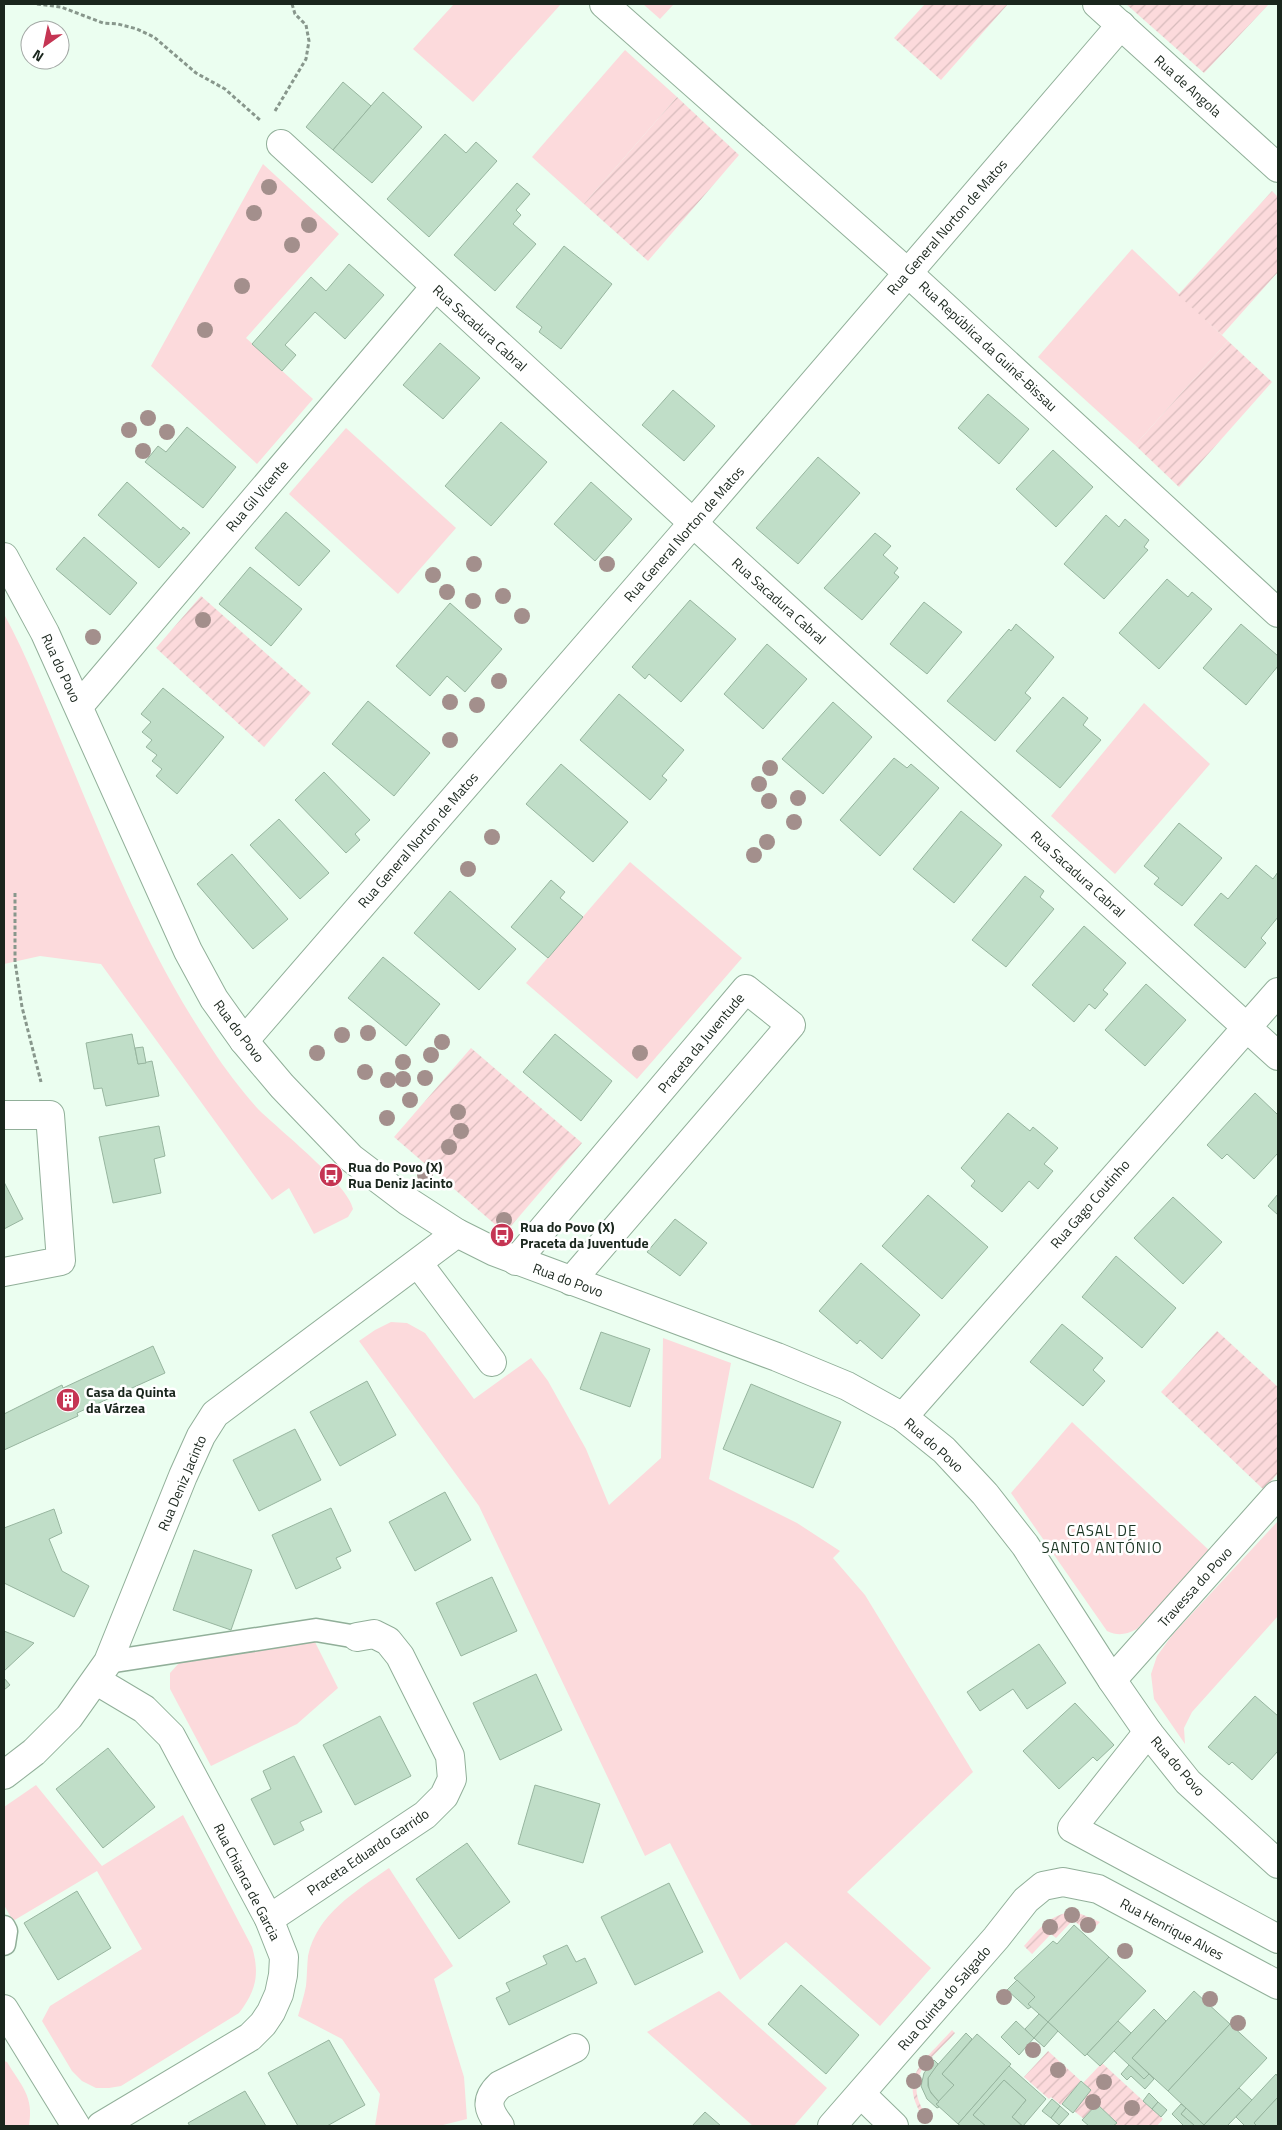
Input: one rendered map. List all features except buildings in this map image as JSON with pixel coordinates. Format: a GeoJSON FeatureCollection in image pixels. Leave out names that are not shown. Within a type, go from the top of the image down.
{"type":"FeatureCollection","features":[{"type":"Feature","properties":{"kind":"street","name":"Rua República da Guiné-Bissau"},"geometry":{"type":"LineString","coordinates":[[604,4],[908,273],[1278,613]]}},
{"type":"Feature","properties":{"kind":"street","name":"Rua de Angola"},"geometry":{"type":"LineString","coordinates":[[1097,4],[1278,168]]}},
{"type":"Feature","properties":{"kind":"street","name":"Rua General Norton de Matos"},"geometry":{"type":"LineString","coordinates":[[244,1041],[1121,25]]}},
{"type":"Feature","properties":{"kind":"street","name":"Rua Sacadura Cabral"},"geometry":{"type":"LineString","coordinates":[[277,138],[435,287],[1278,1056]]}},
{"type":"Feature","properties":{"kind":"street","name":"Rua Gil Vicente"},"geometry":{"type":"LineString","coordinates":[[78,706],[435,287]]}},
{"type":"Feature","properties":{"kind":"street","name":"Rua do Povo"},"geometry":{"type":"LineString","coordinates":[[4,557],[45,633],[188,951],[214,999],[244,1041],[282,1086],[351,1158],[408,1202],[457,1233],[516,1261],[777,1357],[847,1386],[903,1416],[944,1450],[985,1494],[1025,1545],[1112,1680],[1148,1732],[1188,1782],[1278,1864]]}},
{"type":"Feature","properties":{"kind":"street","name":"Praceta da Juventude"},"geometry":{"type":"LineString","coordinates":[[516,1261],[746,989],[791,1025],[571,1281]]}},
{"type":"Feature","properties":{"kind":"street","name":"Rua Gago Coutinho"},"geometry":{"type":"LineString","coordinates":[[903,1416],[1278,992]]}},
{"type":"Feature","properties":{"kind":"street"},"geometry":{"type":"LineString","coordinates":[[4,1115],[50,1115],[61,1261],[4,1272]]}},
{"type":"Feature","properties":{"kind":"street","name":"Rua Deniz Jacinto"},"geometry":{"type":"LineString","coordinates":[[4,1775],[34,1752],[69,1717],[102,1672],[183,1476],[201,1436],[216,1414],[457,1233]]}},
{"type":"Feature","properties":{"kind":"street"},"geometry":{"type":"LineString","coordinates":[[418,1263],[492,1362]]}},
{"type":"Feature","properties":{"kind":"street","name":"Travessa do Povo"},"geometry":{"type":"LineString","coordinates":[[1112,1680],[1277,1495]]}},
{"type":"Feature","properties":{"kind":"street","name":"Praceta Eduardo Garrido"},"geometry":{"type":"LineString","coordinates":[[269,1919],[425,1815],[444,1796],[452,1779],[450,1756],[400,1656],[388,1641],[374,1634],[356,1637]]}},
{"type":"Feature","properties":{"kind":"street","name":"Rua Chianca de Garcia"},"geometry":{"type":"LineString","coordinates":[[102,1672],[171,1736],[269,1919],[284,1957],[279,1994],[263,2024],[250,2037],[102,2126]]}},
{"type":"Feature","properties":{"kind":"street"},"geometry":{"type":"LineString","coordinates":[[1148,1732],[1072,1828],[1278,1939]]}},
{"type":"Feature","properties":{"kind":"street","name":"Rua Henrique Alves"},"geometry":{"type":"LineString","coordinates":[[1063,1882],[1098,1890],[1278,1985]]}},
{"type":"Feature","properties":{"kind":"street","name":"Rua Quinta do Salgado"},"geometry":{"type":"LineString","coordinates":[[832,2126],[996,1938],[1026,1900],[1044,1886],[1063,1882]]}},
{"type":"Feature","properties":{"kind":"street"},"geometry":{"type":"LineString","coordinates":[[4,2009],[76,2126]]}},
{"type":"Feature","properties":{"kind":"street"},"geometry":{"type":"LineString","coordinates":[[500,2126],[490,2108],[489,2099],[493,2092],[500,2085],[575,2048]]}},
{"type":"Feature","properties":{"kind":"street"},"geometry":{"type":"LineString","coordinates":[[861,2094],[894,2126]]}},
{"type":"Feature","properties":{"kind":"lane"},"geometry":{"type":"LineString","coordinates":[[102,1672],[316,1630],[356,1637]]}},
{"type":"Feature","properties":{"kind":"lane"},"geometry":{"type":"LineString","coordinates":[[4,1927],[6,1931],[4,1944]]}},
{"type":"Feature","properties":{"kind":"path"},"geometry":{"type":"LineString","coordinates":[[37,4],[61,7],[103,23],[118,24],[137,29],[154,37],[196,73],[225,89],[277,138]]}},
{"type":"Feature","properties":{"kind":"path"},"geometry":{"type":"LineString","coordinates":[[277,138],[272,118],[280,100],[294,81],[306,59],[310,41],[306,25],[295,14],[292,4]]}},
{"type":"Feature","properties":{"kind":"path"},"geometry":{"type":"LineString","coordinates":[[15,894],[15,962],[22,1007],[50,1115]]}},
{"type":"Feature","properties":{"kind":"shaded area"},"geometry":{"type":"Polygon","coordinates":[[[454,4],[561,4],[473,102],[413,49],[454,4]]]}},
{"type":"Feature","properties":{"kind":"shaded area"},"geometry":{"type":"Polygon","coordinates":[[[643,4],[674,4],[660,19],[643,4]]]}},
{"type":"Feature","properties":{"kind":"shaded area"},"geometry":{"type":"Polygon","coordinates":[[[925,4],[1008,4],[941,80],[894,38],[925,4]]]}},
{"type":"Feature","properties":{"kind":"shaded area"},"geometry":{"type":"Polygon","coordinates":[[[1126,4],[1269,4],[1204,73],[1126,4]]]}},
{"type":"Feature","properties":{"kind":"shaded area"},"geometry":{"type":"Polygon","coordinates":[[[625,50],[677,97],[584,204],[532,157],[625,50]]]}},
{"type":"Feature","properties":{"kind":"shaded area"},"geometry":{"type":"Polygon","coordinates":[[[677,97],[739,155],[648,261],[584,204],[677,97]]]}},
{"type":"Feature","properties":{"kind":"shaded area"},"geometry":{"type":"Polygon","coordinates":[[[263,164],[339,234],[246,338],[313,399],[257,464],[151,366],[263,164]]]}},
{"type":"Feature","properties":{"kind":"shaded area"},"geometry":{"type":"Polygon","coordinates":[[[1272,191],[1278,197],[1278,272],[1222,335],[1178,295],[1272,191]]]}},
{"type":"Feature","properties":{"kind":"shaded area"},"geometry":{"type":"Polygon","coordinates":[[[1132,249],[1228,341],[1135,445],[1038,357],[1132,249]]]}},
{"type":"Feature","properties":{"kind":"shaded area"},"geometry":{"type":"Polygon","coordinates":[[[1228,341],[1272,382],[1179,487],[1135,445],[1228,341]]]}},
{"type":"Feature","properties":{"kind":"shaded area"},"geometry":{"type":"Polygon","coordinates":[[[346,428],[456,528],[398,594],[289,494],[346,428]]]}},
{"type":"Feature","properties":{"kind":"shaded area"},"geometry":{"type":"Polygon","coordinates":[[[201,596],[311,693],[264,747],[156,648],[201,596]]]}},
{"type":"Feature","properties":{"kind":"shaded area"},"geometry":{"type":"Polygon","coordinates":[[[4,614],[36,680],[130,902],[168,977],[212,1049],[246,1095],[258,1109],[326,1172],[349,1199],[353,1209],[348,1217],[314,1234],[289,1188],[272,1200],[101,964],[40,956],[4,964],[4,614]]]}},
{"type":"Feature","properties":{"kind":"shaded area"},"geometry":{"type":"Polygon","coordinates":[[[1144,703],[1210,764],[1115,874],[1051,816],[1144,703]]]}},
{"type":"Feature","properties":{"kind":"shaded area"},"geometry":{"type":"Polygon","coordinates":[[[630,862],[742,958],[637,1079],[526,983],[630,862]]]}},
{"type":"Feature","properties":{"kind":"shaded area"},"geometry":{"type":"Polygon","coordinates":[[[471,1048],[582,1143],[505,1233],[394,1137],[471,1048]]]}},
{"type":"Feature","properties":{"kind":"shaded area"},"geometry":{"type":"Polygon","coordinates":[[[391,1322],[407,1323],[425,1333],[474,1399],[531,1358],[548,1381],[586,1449],[609,1505],[661,1458],[663,1338],[731,1363],[709,1479],[797,1523],[840,1551],[833,1558],[865,1595],[973,1772],[847,1892],[931,1968],[880,2026],[786,1942],[740,1980],[670,1843],[645,1856],[479,1506],[359,1341],[391,1322]]]}},
{"type":"Feature","properties":{"kind":"shaded area"},"geometry":{"type":"Polygon","coordinates":[[[1217,1331],[1278,1387],[1278,1473],[1264,1490],[1161,1392],[1217,1331]]]}},
{"type":"Feature","properties":{"kind":"shaded area"},"geometry":{"type":"Polygon","coordinates":[[[1072,1422],[1211,1552],[1137,1629],[1125,1634],[1115,1634],[1107,1631],[1011,1493],[1072,1422]]]}},
{"type":"Feature","properties":{"kind":"shaded area"},"geometry":{"type":"Polygon","coordinates":[[[1278,1521],[1278,1616],[1192,1712],[1184,1728],[1185,1744],[1154,1699],[1151,1674],[1157,1656],[1173,1634],[1278,1521]]]}},
{"type":"Feature","properties":{"kind":"shaded area"},"geometry":{"type":"Polygon","coordinates":[[[313,1638],[338,1688],[297,1724],[211,1766],[170,1689],[170,1673],[179,1663],[313,1638]]]}},
{"type":"Feature","properties":{"kind":"shaded area"},"geometry":{"type":"Polygon","coordinates":[[[36,1785],[102,1866],[183,1815],[252,1947],[256,1966],[255,1982],[253,1990],[239,2013],[121,2086],[96,2088],[82,2081],[72,2071],[42,2021],[50,2006],[142,1949],[97,1871],[13,1921],[4,1905],[4,1807],[36,1785]]]}},
{"type":"Feature","properties":{"kind":"shaded area"},"geometry":{"type":"Polygon","coordinates":[[[389,1868],[453,1966],[434,1979],[464,2077],[467,2119],[439,2126],[375,2126],[380,2094],[342,2039],[298,2016],[306,1986],[308,1956],[320,1928],[339,1905],[389,1868]]]}},
{"type":"Feature","properties":{"kind":"shaded area"},"geometry":{"type":"Polygon","coordinates":[[[1074,1911],[1100,1922],[1089,1933],[1073,1920],[1056,1938],[1051,1934],[1032,1954],[1024,1946],[1051,1919],[1074,1911]]]}},
{"type":"Feature","properties":{"kind":"shaded area"},"geometry":{"type":"Polygon","coordinates":[[[719,1991],[827,2088],[794,2126],[753,2126],[647,2032],[719,1991]]]}},
{"type":"Feature","properties":{"kind":"shaded area"},"geometry":{"type":"Polygon","coordinates":[[[952,2030],[955,2033],[927,2063],[920,2073],[917,2083],[917,2094],[921,2106],[930,2121],[927,2123],[913,2094],[913,2083],[916,2072],[922,2063],[952,2030]]]}},
{"type":"Feature","properties":{"kind":"shaded area"},"geometry":{"type":"Polygon","coordinates":[[[1048,2051],[1081,2081],[1061,2105],[1051,2097],[1049,2099],[1024,2077],[1048,2051]]]}},
{"type":"Feature","properties":{"kind":"shaded area"},"geometry":{"type":"Polygon","coordinates":[[[4,2061],[7,2062],[26,2092],[30,2107],[29,2126],[4,2126],[4,2061]]]}},
{"type":"Feature","properties":{"kind":"shaded area"},"geometry":{"type":"Polygon","coordinates":[[[1102,2063],[1163,2119],[1157,2126],[1113,2126],[1117,2123],[1097,2104],[1084,2119],[1074,2111],[1091,2090],[1083,2083],[1102,2063]]]}},
{"type":"Feature","properties":{"kind":"place","name":"Rua do Povo (X) Rua Deniz Jacinto"},"geometry":{"type":"Point","coordinates":[331,1175]}},
{"type":"Feature","properties":{"kind":"place","name":"Rua do Povo (X) Praceta da Juventude"},"geometry":{"type":"Point","coordinates":[502,1235]}},
{"type":"Feature","properties":{"kind":"place","name":"Casa da Quinta da Várzea"},"geometry":{"type":"Point","coordinates":[68,1400]}},
{"type":"Feature","properties":{"kind":"district","name":"CASAL DE SANTO ANTÓNIO"},"geometry":{"type":"Point","coordinates":[1102,1540]}}]}
